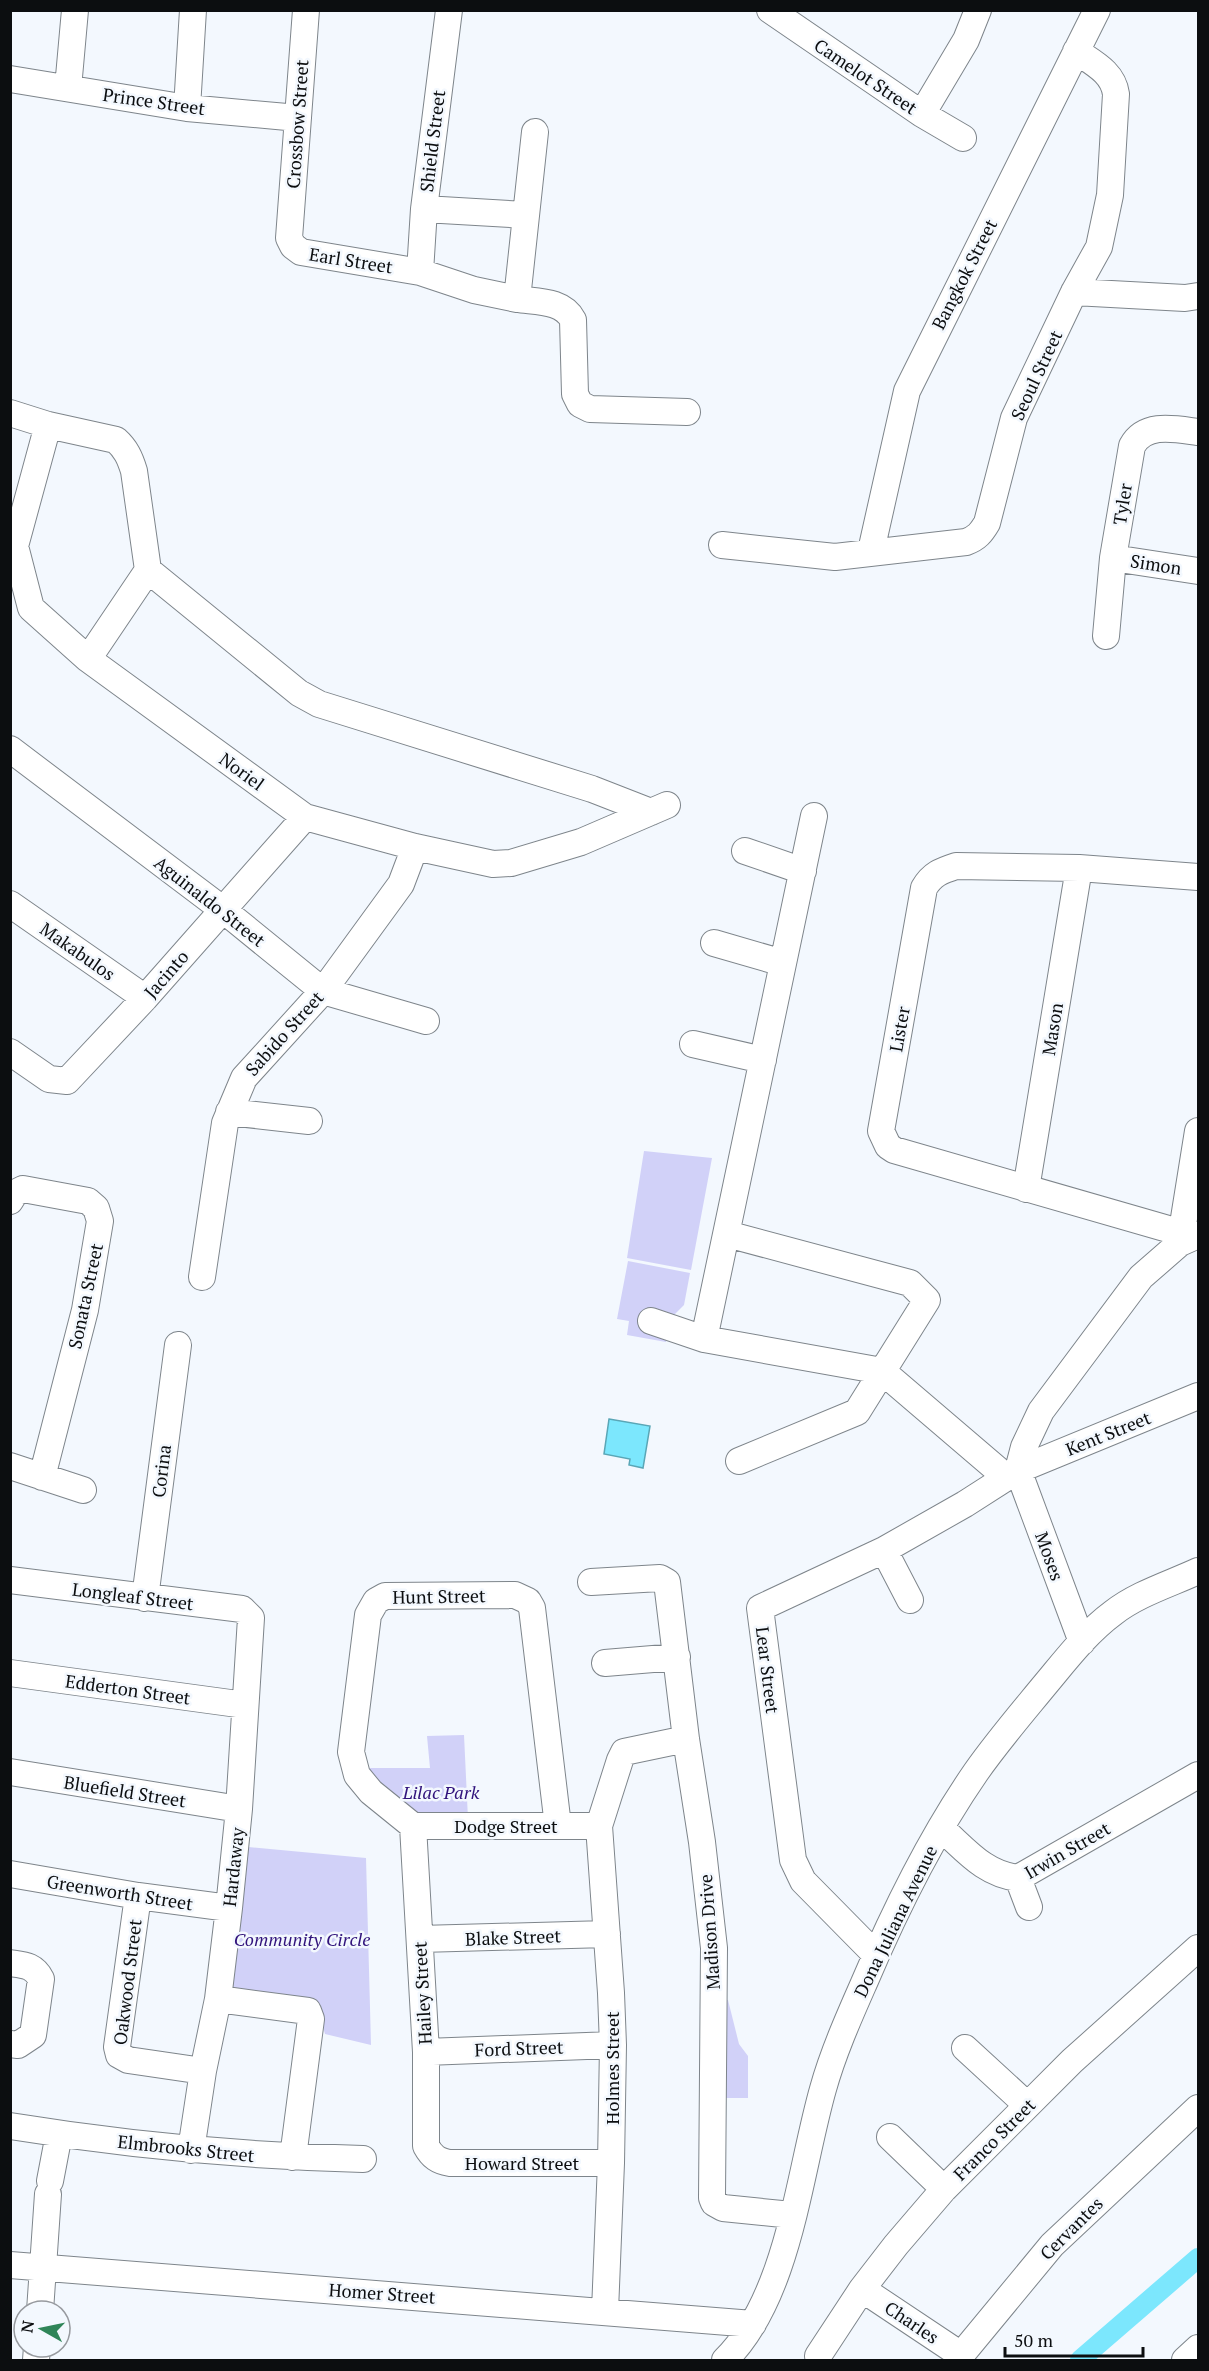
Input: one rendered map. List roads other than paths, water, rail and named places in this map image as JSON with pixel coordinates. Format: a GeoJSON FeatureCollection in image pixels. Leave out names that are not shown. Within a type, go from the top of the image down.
{"type":"FeatureCollection","features":[{"type":"Feature","properties":{"kind":"street"},"geometry":{"type":"LineString","coordinates":[[68,88],[75,10]]}},
{"type":"Feature","properties":{"kind":"street"},"geometry":{"type":"LineString","coordinates":[[187,108],[193,10]]}},
{"type":"Feature","properties":{"kind":"street","name":"Crossbow Street"},"geometry":{"type":"LineString","coordinates":[[289,238],[306,10]]}},
{"type":"Feature","properties":{"kind":"street","name":"Shield Street"},"geometry":{"type":"LineString","coordinates":[[420,272],[424,209],[449,10]]}},
{"type":"Feature","properties":{"kind":"street","name":"Camelot Street"},"geometry":{"type":"LineString","coordinates":[[770,10],[922,114],[963,138]]}},
{"type":"Feature","properties":{"kind":"street","name":"Bangkok Street"},"geometry":{"type":"LineString","coordinates":[[871,551],[907,391],[1097,10]]}},
{"type":"Feature","properties":{"kind":"street"},"geometry":{"type":"LineString","coordinates":[[922,114],[966,40],[972,14]]}},
{"type":"Feature","properties":{"kind":"street","name":"Seoul Street"},"geometry":{"type":"LineString","coordinates":[[722,545],[835,557],[871,551],[966,542],[976,538],[982,532],[987,523],[1014,418],[1074,292],[1099,247],[1106,222],[1110,195],[1115,85],[1110,75],[1076,51]]}},
{"type":"Feature","properties":{"kind":"street","name":"Prince Street"},"geometry":{"type":"LineString","coordinates":[[10,79],[187,108],[298,118]]}},
{"type":"Feature","properties":{"kind":"street"},"geometry":{"type":"LineString","coordinates":[[517,299],[535,132]]}},
{"type":"Feature","properties":{"kind":"street"},"geometry":{"type":"LineString","coordinates":[[424,209],[526,215]]}},
{"type":"Feature","properties":{"kind":"street","name":"Earl Street"},"geometry":{"type":"LineString","coordinates":[[289,238],[293,246],[301,252],[420,272],[474,290],[563,307],[570,313],[573,320],[575,394],[580,404],[590,409],[687,412]]}},
{"type":"Feature","properties":{"kind":"street"},"geometry":{"type":"LineString","coordinates":[[1074,292],[1185,298],[1198,296]]}},
{"type":"Feature","properties":{"kind":"street"},"geometry":{"type":"LineString","coordinates":[[10,413],[48,425],[116,440],[129,456],[134,471],[148,570],[88,659]]}},
{"type":"Feature","properties":{"kind":"street","name":"Noriel"},"geometry":{"type":"LineString","coordinates":[[48,425],[15,546],[31,608],[88,659],[305,816],[415,847],[494,864],[511,863],[581,842],[659,808],[319,704],[299,693],[148,570]]}},
{"type":"Feature","properties":{"kind":"street","name":"Tyler"},"geometry":{"type":"LineString","coordinates":[[1106,636],[1113,558],[1132,446],[1137,437],[1148,430],[1176,429],[1198,432]]}},
{"type":"Feature","properties":{"kind":"street","name":"Simon"},"geometry":{"type":"LineString","coordinates":[[1113,558],[1198,571]]}},
{"type":"Feature","properties":{"kind":"street","name":"Aguinaldo Street"},"geometry":{"type":"LineString","coordinates":[[10,749],[222,909],[323,991],[426,1021]]}},
{"type":"Feature","properties":{"kind":"street","name":"Jacinto"},"geometry":{"type":"LineString","coordinates":[[10,1052],[49,1079],[68,1080],[145,998],[305,816]]}},
{"type":"Feature","properties":{"kind":"street"},"geometry":{"type":"LineString","coordinates":[[704,1339],[814,816]]}},
{"type":"Feature","properties":{"kind":"street","name":"Sabido Street"},"geometry":{"type":"LineString","coordinates":[[202,1276],[224,1129],[244,1077],[323,991],[401,884],[415,847]]}},
{"type":"Feature","properties":{"kind":"street"},"geometry":{"type":"LineString","coordinates":[[745,850],[802,871]]}},
{"type":"Feature","properties":{"kind":"street","name":"Lister"},"geometry":{"type":"LineString","coordinates":[[1187,1237],[894,1150],[888,1146],[881,1131],[924,888],[929,879],[938,872],[956,866],[1079,868],[1198,877]]}},
{"type":"Feature","properties":{"kind":"street","name":"Mason"},"geometry":{"type":"LineString","coordinates":[[1026,1189],[1079,868]]}},
{"type":"Feature","properties":{"kind":"street","name":"Makabulos"},"geometry":{"type":"LineString","coordinates":[[10,904],[145,998]]}},
{"type":"Feature","properties":{"kind":"street"},"geometry":{"type":"LineString","coordinates":[[714,943],[783,963]]}},
{"type":"Feature","properties":{"kind":"street"},"geometry":{"type":"LineString","coordinates":[[693,1044],[763,1060]]}},
{"type":"Feature","properties":{"kind":"street"},"geometry":{"type":"LineString","coordinates":[[229,1112],[309,1120]]}},
{"type":"Feature","properties":{"kind":"street"},"geometry":{"type":"LineString","coordinates":[[651,1321],[704,1339],[882,1371],[1012,1473],[1041,1411],[1141,1277],[1187,1237],[1198,1131]]}},
{"type":"Feature","properties":{"kind":"street","name":"Sonata Street"},"geometry":{"type":"LineString","coordinates":[[10,1201],[15,1193],[23,1189],[88,1201],[96,1208],[100,1221],[85,1310],[42,1477]]}},
{"type":"Feature","properties":{"kind":"street"},"geometry":{"type":"LineString","coordinates":[[727,1234],[910,1283],[927,1300],[857,1412],[739,1461]]}},
{"type":"Feature","properties":{"kind":"street","name":"Corina"},"geometry":{"type":"LineString","coordinates":[[145,1598],[178,1345]]}},
{"type":"Feature","properties":{"kind":"street","name":"Kent Street"},"geometry":{"type":"LineString","coordinates":[[1012,1473],[1198,1396]]}},
{"type":"Feature","properties":{"kind":"street"},"geometry":{"type":"LineString","coordinates":[[10,1466],[83,1490]]}},
{"type":"Feature","properties":{"kind":"street","name":"Lear Street"},"geometry":{"type":"LineString","coordinates":[[876,1955],[803,1881],[793,1860],[760,1608],[884,1550],[965,1504],[1012,1473]]}},
{"type":"Feature","properties":{"kind":"street","name":"Moses"},"geometry":{"type":"LineString","coordinates":[[1012,1473],[1082,1642]]}},
{"type":"Feature","properties":{"kind":"street"},"geometry":{"type":"LineString","coordinates":[[884,1550],[910,1600]]}},
{"type":"Feature","properties":{"kind":"street","name":"Dona Juliana Avenue"},"geometry":{"type":"LineString","coordinates":[[725,2361],[753,2324],[776,2274],[823,2088],[846,2024],[908,1888],[941,1828],[1008,1728],[1082,1642],[1113,1612],[1142,1596],[1198,1571]]}},
{"type":"Feature","properties":{"kind":"street","name":"Madison Drive"},"geometry":{"type":"LineString","coordinates":[[591,1582],[660,1578],[667,1582],[714,1948],[712,2198],[714,2203],[723,2208],[792,2215]]}},
{"type":"Feature","properties":{"kind":"street","name":"Longleaf Street"},"geometry":{"type":"LineString","coordinates":[[10,1580],[242,1610],[251,1618]]}},
{"type":"Feature","properties":{"kind":"street","name":"Hunt Street"},"geometry":{"type":"LineString","coordinates":[[413,1826],[370,1792],[357,1775],[351,1752],[368,1616],[376,1601],[385,1596],[515,1595],[528,1601],[532,1608],[558,1826]]}},
{"type":"Feature","properties":{"kind":"street","name":"Hardaway"},"geometry":{"type":"LineString","coordinates":[[191,2150],[203,2071],[218,1998],[229,1908],[239,1809],[251,1618]]}},
{"type":"Feature","properties":{"kind":"street"},"geometry":{"type":"LineString","coordinates":[[605,1663],[677,1657]]}},
{"type":"Feature","properties":{"kind":"street","name":"Edderton Street"},"geometry":{"type":"LineString","coordinates":[[10,1673],[245,1705]]}},
{"type":"Feature","properties":{"kind":"street"},"geometry":{"type":"LineString","coordinates":[[599,1826],[624,1752],[686,1739]]}},
{"type":"Feature","properties":{"kind":"street","name":"Bluefield Street"},"geometry":{"type":"LineString","coordinates":[[10,1772],[239,1809]]}},
{"type":"Feature","properties":{"kind":"street","name":"Irwin Street"},"geometry":{"type":"LineString","coordinates":[[941,1828],[990,1871],[1002,1876],[1018,1878],[1198,1775]]}},
{"type":"Feature","properties":{"kind":"street","name":"Dodge Street"},"geometry":{"type":"LineString","coordinates":[[413,1826],[599,1826]]}},
{"type":"Feature","properties":{"kind":"street","name":"Hailey Street"},"geometry":{"type":"LineString","coordinates":[[413,1826],[426,2052],[426,2146],[434,2158]]}},
{"type":"Feature","properties":{"kind":"street","name":"Holmes Street"},"geometry":{"type":"LineString","coordinates":[[599,1826],[613,2044],[605,2311]]}},
{"type":"Feature","properties":{"kind":"street","name":"Greenworth Street"},"geometry":{"type":"LineString","coordinates":[[10,1874],[138,1896],[229,1908]]}},
{"type":"Feature","properties":{"kind":"street"},"geometry":{"type":"LineString","coordinates":[[1018,1878],[1029,1907]]}},
{"type":"Feature","properties":{"kind":"street","name":"Oakwood Street"},"geometry":{"type":"LineString","coordinates":[[138,1896],[117,2047],[119,2055],[128,2060],[203,2071]]}},
{"type":"Feature","properties":{"kind":"street","name":"Blake Street"},"geometry":{"type":"LineString","coordinates":[[420,1939],[607,1934]]}},
{"type":"Feature","properties":{"kind":"street","name":"Franco Street"},"geometry":{"type":"LineString","coordinates":[[818,2356],[862,2289],[944,2189],[1072,2061],[1198,1948]]}},
{"type":"Feature","properties":{"kind":"street"},"geometry":{"type":"LineString","coordinates":[[10,1963],[30,1966],[37,1970],[41,1978],[33,2035],[18,2045],[10,2044]]}},
{"type":"Feature","properties":{"kind":"street"},"geometry":{"type":"LineString","coordinates":[[218,1998],[308,2011],[310,2019],[293,2157]]}},
{"type":"Feature","properties":{"kind":"street","name":"Ford Street"},"geometry":{"type":"LineString","coordinates":[[426,2052],[613,2044]]}},
{"type":"Feature","properties":{"kind":"street"},"geometry":{"type":"LineString","coordinates":[[965,2048],[1027,2105]]}},
{"type":"Feature","properties":{"kind":"street","name":"Cervantes"},"geometry":{"type":"LineString","coordinates":[[959,2358],[1052,2245],[1198,2108]]}},
{"type":"Feature","properties":{"kind":"street","name":"Elmbrooks Street"},"geometry":{"type":"LineString","coordinates":[[10,2126],[191,2150],[363,2159]]}},
{"type":"Feature","properties":{"kind":"street"},"geometry":{"type":"LineString","coordinates":[[41,2299],[49,2187],[59,2134]]}},
{"type":"Feature","properties":{"kind":"street"},"geometry":{"type":"LineString","coordinates":[[890,2137],[944,2189]]}},
{"type":"Feature","properties":{"kind":"street","name":"Howard Street"},"geometry":{"type":"LineString","coordinates":[[434,2158],[450,2163],[611,2163]]}},
{"type":"Feature","properties":{"kind":"street","name":"Homer Street"},"geometry":{"type":"LineString","coordinates":[[10,2265],[753,2324]]}},
{"type":"Feature","properties":{"kind":"street","name":"Charles"},"geometry":{"type":"LineString","coordinates":[[862,2289],[959,2358]]}},
{"type":"Feature","properties":{"kind":"street"},"geometry":{"type":"LineString","coordinates":[[1185,2361],[1198,2348]]}},
{"type":"Feature","properties":{"kind":"waterway"},"geometry":{"type":"LineString","coordinates":[[1080,2360],[1198,2258]]}},
{"type":"Feature","properties":{"kind":"park label","name":"Lilac Park"},"geometry":{"type":"Point","coordinates":[441,1792]}},
{"type":"Feature","properties":{"kind":"park label","name":"Community Circle"},"geometry":{"type":"Point","coordinates":[302,1939]}}]}
